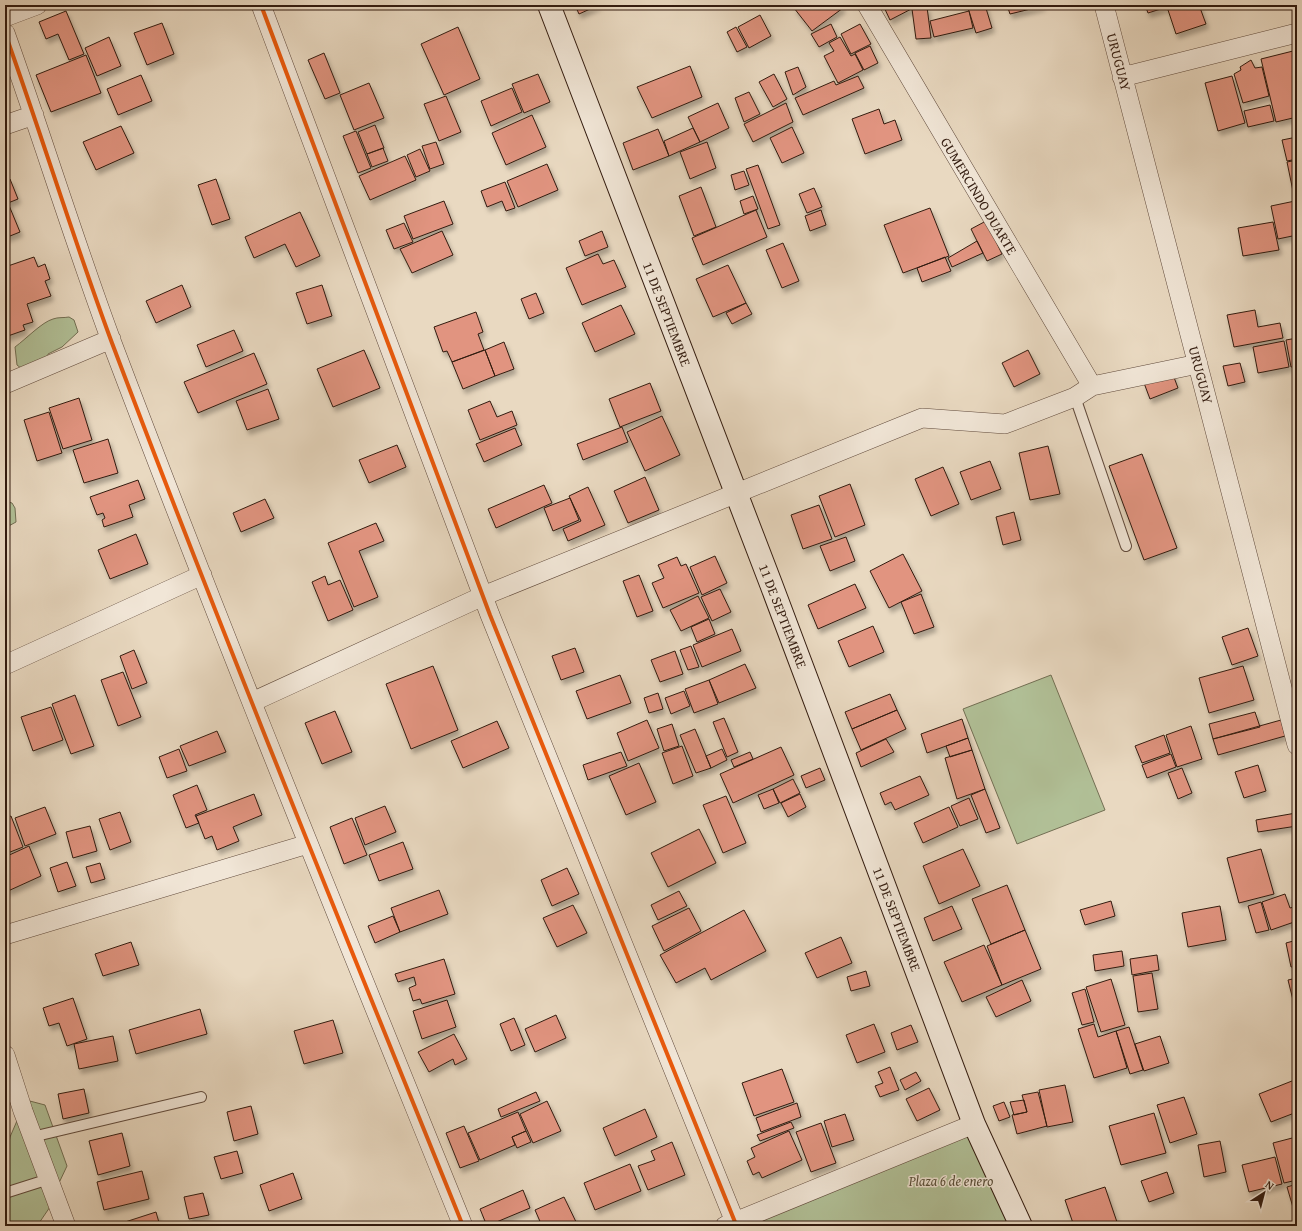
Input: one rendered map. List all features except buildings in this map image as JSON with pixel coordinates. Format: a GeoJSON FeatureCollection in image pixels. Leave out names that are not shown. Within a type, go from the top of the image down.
{"type":"FeatureCollection","features":[{"type":"Feature","properties":{"kind":"main road","name":"11 DE SEPTIEMBRE"},"geometry":{"type":"LineString","coordinates":[[549,5],[974,1124],[1021,1226]]}},
{"type":"Feature","properties":{"kind":"street"},"geometry":{"type":"LineString","coordinates":[[5,17],[37,5]]}},
{"type":"Feature","properties":{"kind":"street"},"geometry":{"type":"LineString","coordinates":[[261,5],[483,596],[730,1224],[974,1124]]}},
{"type":"Feature","properties":{"kind":"street","name":"GUMERCINDO DUARTE"},"geometry":{"type":"LineString","coordinates":[[866,5],[1092,386]]}},
{"type":"Feature","properties":{"kind":"street","name":"URUGUAY"},"geometry":{"type":"LineString","coordinates":[[1104,5],[1297,745]]}},
{"type":"Feature","properties":{"kind":"street"},"geometry":{"type":"LineString","coordinates":[[5,33],[111,339],[308,844],[462,1226]]}},
{"type":"Feature","properties":{"kind":"street"},"geometry":{"type":"LineString","coordinates":[[1122,77],[1297,33]]}},
{"type":"Feature","properties":{"kind":"street"},"geometry":{"type":"LineString","coordinates":[[5,125],[34,114]]}},
{"type":"Feature","properties":{"kind":"street"},"geometry":{"type":"LineString","coordinates":[[5,384],[111,339]]}},
{"type":"Feature","properties":{"kind":"street"},"geometry":{"type":"LineString","coordinates":[[252,702],[483,596],[922,418],[1005,424],[1076,397],[1092,386],[1198,364]]}},
{"type":"Feature","properties":{"kind":"street"},"geometry":{"type":"LineString","coordinates":[[5,665],[202,575]]}},
{"type":"Feature","properties":{"kind":"street"},"geometry":{"type":"LineString","coordinates":[[5,935],[308,844]]}},
{"type":"Feature","properties":{"kind":"street"},"geometry":{"type":"LineString","coordinates":[[5,1056],[32,1137],[66,1226]]}},
{"type":"Feature","properties":{"kind":"lane"},"geometry":{"type":"LineString","coordinates":[[1076,397],[1126,546]]}},
{"type":"Feature","properties":{"kind":"lane"},"geometry":{"type":"LineString","coordinates":[[32,1137],[202,1097]]}},
{"type":"Feature","properties":{"kind":"lane"},"geometry":{"type":"LineString","coordinates":[[5,1193],[49,1180]]}},
{"type":"Feature","properties":{"kind":"green space"},"geometry":{"type":"Polygon","coordinates":[[[69,317],[74,320],[78,332],[62,347],[48,354],[47,364],[26,372],[17,365],[15,347],[39,327],[49,321],[57,318],[69,317]]]}},
{"type":"Feature","properties":{"kind":"green space"},"geometry":{"type":"Polygon","coordinates":[[[5,501],[12,503],[15,508],[16,522],[5,528],[5,501]]]}},
{"type":"Feature","properties":{"kind":"green space"},"geometry":{"type":"Polygon","coordinates":[[[1051,675],[1105,810],[1017,844],[963,709],[1051,675]]]}},
{"type":"Feature","properties":{"kind":"green space"},"geometry":{"type":"Polygon","coordinates":[[[26,1100],[45,1105],[67,1166],[58,1185],[52,1204],[37,1226],[5,1226],[5,1161],[10,1137],[26,1100]]]}},
{"type":"Feature","properties":{"kind":"green space","name":"Plaza 6 de enero"},"geometry":{"type":"Polygon","coordinates":[[[974,1124],[1021,1226],[725,1226],[974,1124]]]}},
{"type":"Feature","properties":{"kind":"cycle path"},"geometry":{"type":"LineString","coordinates":[[261,5],[490,615],[735,1222]]}},
{"type":"Feature","properties":{"kind":"cycle path"},"geometry":{"type":"LineString","coordinates":[[5,33],[98,305],[154,454],[285,785],[463,1226]]}}]}
